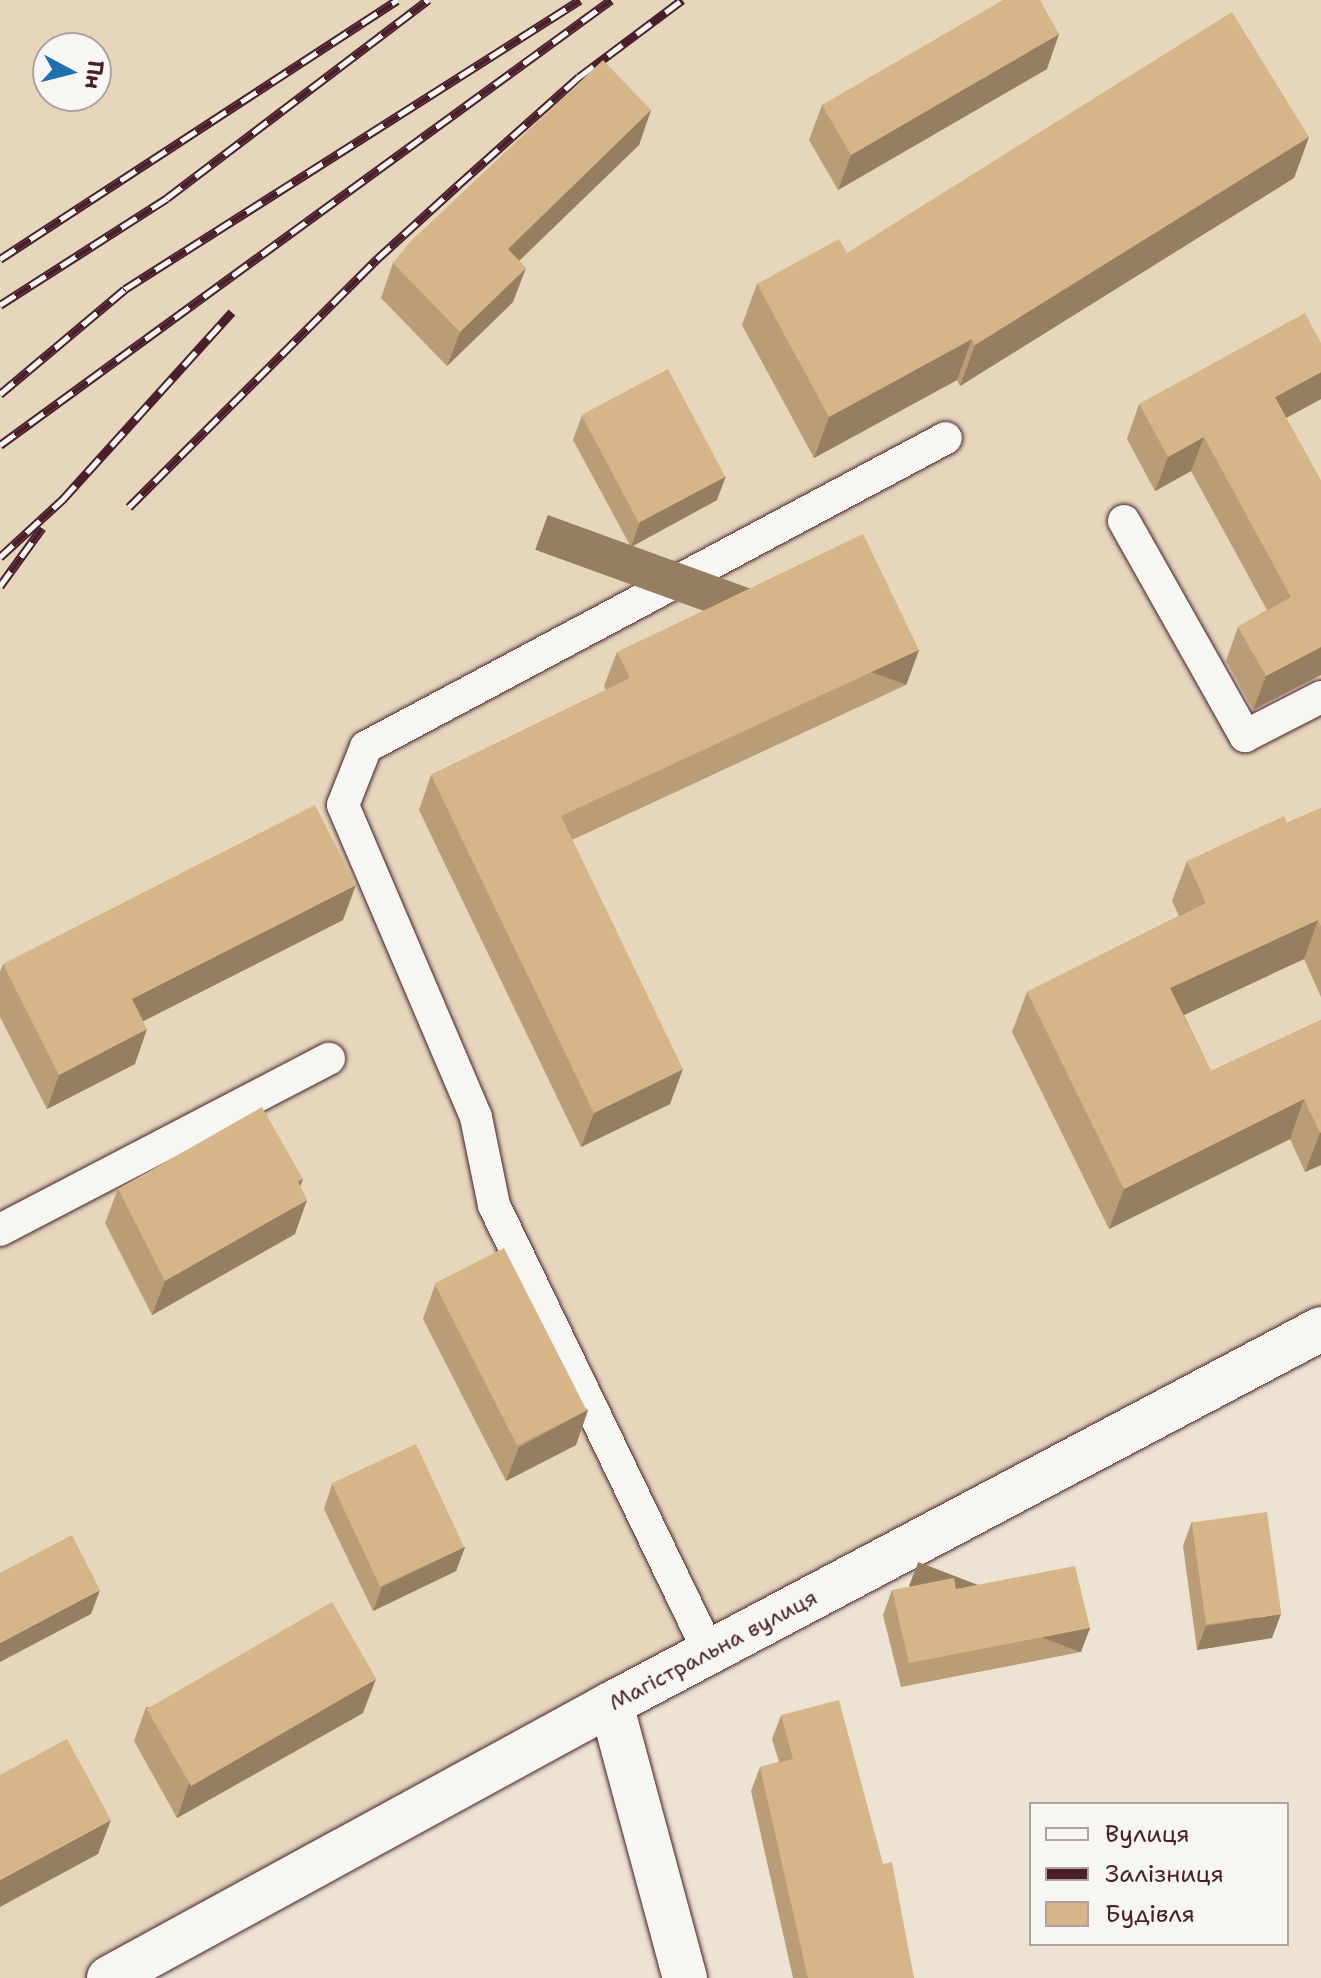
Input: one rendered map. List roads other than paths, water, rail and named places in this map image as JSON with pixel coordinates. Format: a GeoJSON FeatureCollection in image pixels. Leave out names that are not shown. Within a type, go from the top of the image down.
{"type":"FeatureCollection","features":[{"type":"Feature","properties":{"kind":"street","name":"Магістральна вулиця"},"geometry":{"type":"LineString","coordinates":[[109,1978],[611,1704],[1321,1329]]}},
{"type":"Feature","properties":{"kind":"street"},"geometry":{"type":"LineString","coordinates":[[611,1704],[685,1978]]}},
{"type":"Feature","properties":{"kind":"lane"},"geometry":{"type":"LineString","coordinates":[[709,1652],[494,1205],[476,1117],[343,805],[366,747],[946,438]]}},
{"type":"Feature","properties":{"kind":"lane"},"geometry":{"type":"LineString","coordinates":[[1124,521],[1245,736],[1321,697]]}},
{"type":"Feature","properties":{"kind":"lane"},"geometry":{"type":"LineString","coordinates":[[0,1230],[329,1059]]}},
{"type":"Feature","properties":{"kind":"railway"},"geometry":{"type":"LineString","coordinates":[[0,259],[397,0]]}},
{"type":"Feature","properties":{"kind":"railway"},"geometry":{"type":"LineString","coordinates":[[0,305],[167,198],[428,0]]}},
{"type":"Feature","properties":{"kind":"railway"},"geometry":{"type":"LineString","coordinates":[[0,394],[125,289],[580,0]]}},
{"type":"Feature","properties":{"kind":"railway"},"geometry":{"type":"LineString","coordinates":[[0,445],[611,0]]}},
{"type":"Feature","properties":{"kind":"railway"},"geometry":{"type":"LineString","coordinates":[[129,507],[377,259],[579,77],[682,0]]}},
{"type":"Feature","properties":{"kind":"railway"},"geometry":{"type":"LineString","coordinates":[[0,557],[63,499],[232,312]]}},
{"type":"Feature","properties":{"kind":"railway"},"geometry":{"type":"LineString","coordinates":[[0,586],[42,528]]}}]}
